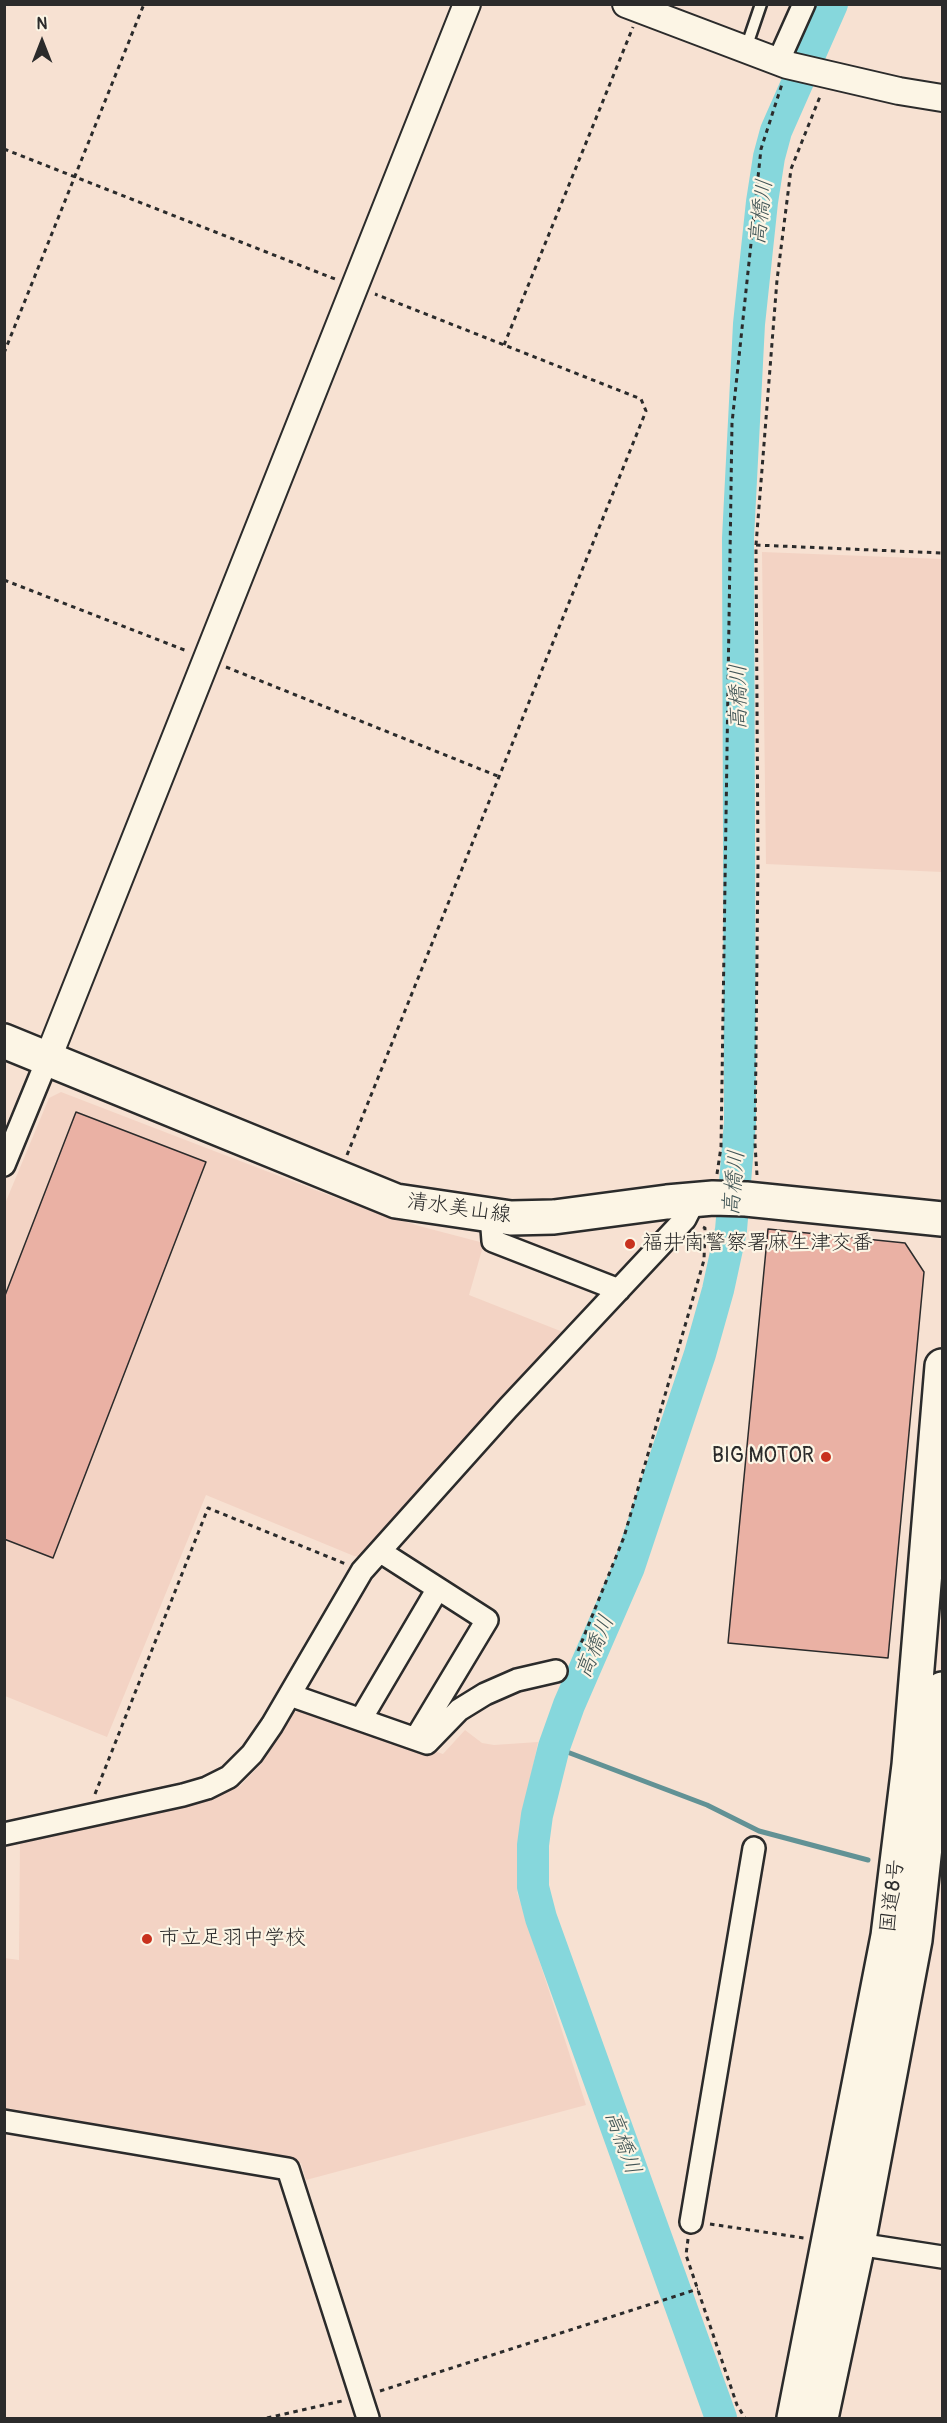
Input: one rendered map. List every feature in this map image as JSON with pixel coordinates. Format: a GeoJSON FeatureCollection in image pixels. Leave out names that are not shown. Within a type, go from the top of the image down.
{"type":"FeatureCollection","features":[{"type":"Feature","properties":{"kind":"main road","name":"清水美山線"},"geometry":{"type":"LineString","coordinates":[[4,1041],[396,1201],[511,1218],[554,1217],[753,1200],[942,1219]]}},
{"type":"Feature","properties":{"kind":"main road","name":"国道8号"},"geometry":{"type":"LineString","coordinates":[[821,2418],[890,1925],[909,1765],[942,1366]]}},
{"type":"Feature","properties":{"kind":"main road","name":"国道8号"},"geometry":{"type":"LineString","coordinates":[[794,2418],[844,2243],[915,1940],[942,1689]]}},
{"type":"Feature","properties":{"kind":"street"},"geometry":{"type":"LineString","coordinates":[[4,1165],[467,4]]}},
{"type":"Feature","properties":{"kind":"street"},"geometry":{"type":"LineString","coordinates":[[782,64],[804,4]]}},
{"type":"Feature","properties":{"kind":"street"},"geometry":{"type":"LineString","coordinates":[[633,7],[782,64],[899,92],[942,98]]}},
{"type":"Feature","properties":{"kind":"street"},"geometry":{"type":"LineString","coordinates":[[4,1834],[183,1795],[207,1788],[229,1777],[252,1754],[290,1695],[362,1571],[508,1407],[698,1206]]}},
{"type":"Feature","properties":{"kind":"street"},"geometry":{"type":"LineString","coordinates":[[491,1216],[493,1241],[619,1290]]}},
{"type":"Feature","properties":{"kind":"street"},"geometry":{"type":"LineString","coordinates":[[381,1552],[487,1620],[416,1738]]}},
{"type":"Feature","properties":{"kind":"street"},"geometry":{"type":"LineString","coordinates":[[361,1719],[438,1590]]}},
{"type":"Feature","properties":{"kind":"street"},"geometry":{"type":"LineString","coordinates":[[290,1695],[427,1743],[459,1710],[485,1694],[517,1680],[556,1671]]}},
{"type":"Feature","properties":{"kind":"street"},"geometry":{"type":"LineString","coordinates":[[691,2222],[754,1848]]}},
{"type":"Feature","properties":{"kind":"street"},"geometry":{"type":"LineString","coordinates":[[4,2121],[288,2169],[368,2418]]}},
{"type":"Feature","properties":{"kind":"street"},"geometry":{"type":"LineString","coordinates":[[844,2243],[942,2257]]}},
{"type":"Feature","properties":{"kind":"lane"},"geometry":{"type":"LineString","coordinates":[[745,51],[761,4]]}},
{"type":"Feature","properties":{"kind":"path"},"geometry":{"type":"LineString","coordinates":[[4,353],[144,4]]}},
{"type":"Feature","properties":{"kind":"path"},"geometry":{"type":"LineString","coordinates":[[504,345],[633,7]]}},
{"type":"Feature","properties":{"kind":"path"},"geometry":{"type":"LineString","coordinates":[[578,1651],[624,1537],[704,1260],[705,1228],[698,1206],[721,1135],[732,423],[761,149],[782,64]]}},
{"type":"Feature","properties":{"kind":"path"},"geometry":{"type":"LineString","coordinates":[[753,1200],[758,861],[756,545],[777,280],[791,169],[821,74]]}},
{"type":"Feature","properties":{"kind":"path"},"geometry":{"type":"LineString","coordinates":[[4,149],[641,399],[646,411],[338,1177]]}},
{"type":"Feature","properties":{"kind":"path"},"geometry":{"type":"LineString","coordinates":[[756,545],[942,553]]}},
{"type":"Feature","properties":{"kind":"path"},"geometry":{"type":"LineString","coordinates":[[4,580],[500,777]]}},
{"type":"Feature","properties":{"kind":"path"},"geometry":{"type":"LineString","coordinates":[[86,1815],[208,1508],[362,1571]]}},
{"type":"Feature","properties":{"kind":"path"},"geometry":{"type":"LineString","coordinates":[[745,2418],[737,2405],[686,2255],[691,2222],[844,2243]]}},
{"type":"Feature","properties":{"kind":"path"},"geometry":{"type":"LineString","coordinates":[[267,2418],[361,2397],[698,2289]]}},
{"type":"Feature","properties":{"kind":"shaded area"},"geometry":{"type":"Polygon","coordinates":[[[762,552],[942,559],[942,872],[766,864],[762,552]]]}},
{"type":"Feature","properties":{"kind":"shaded area"},"geometry":{"type":"Polygon","coordinates":[[[61,1092],[344,1201],[419,1226],[484,1243],[469,1295],[568,1334],[364,1557],[354,1556],[206,1495],[107,1737],[5,1696],[4,1206],[49,1098],[61,1092]]]}},
{"type":"Feature","properties":{"kind":"shaded area"},"geometry":{"type":"Polygon","coordinates":[[[313,1710],[443,1754],[465,1730],[482,1743],[494,1745],[538,1742],[521,1827],[517,1892],[586,2105],[306,2180],[301,2163],[5,2110],[4,1958],[19,1960],[20,1842],[186,1805],[240,1786],[261,1764],[292,1712],[313,1710]]]}},
{"type":"Feature","properties":{"kind":"building"},"geometry":{"type":"Polygon","coordinates":[[[76,1112],[206,1162],[53,1558],[4,1539],[4,1298],[76,1112]]]}},
{"type":"Feature","properties":{"kind":"building","name":"BIG MOTOR"},"geometry":{"type":"Polygon","coordinates":[[[768,1229],[905,1243],[924,1272],[888,1658],[728,1643],[768,1229]]]}},
{"type":"Feature","properties":{"kind":"waterway","name":"高橋川"},"geometry":{"type":"LineString","coordinates":[[721,2418],[541,1918],[533,1887],[533,1845],[537,1815],[554,1747],[569,1705],[629,1567],[700,1354],[718,1290],[731,1230],[740,1122],[738,538],[749,324],[769,157],[776,131],[832,4]]}},
{"type":"Feature","properties":{"kind":"waterway"},"geometry":{"type":"LineString","coordinates":[[554,1747],[707,1805],[759,1831],[868,1860]]}},
{"type":"Feature","properties":{"kind":"place","name":"福井南警察署麻生津交番"},"geometry":{"type":"Point","coordinates":[630,1244]}},
{"type":"Feature","properties":{"kind":"place","name":"BIG MOTOR"},"geometry":{"type":"Point","coordinates":[826,1457]}},
{"type":"Feature","properties":{"kind":"place","name":"市立足羽中学校"},"geometry":{"type":"Point","coordinates":[147,1939]}}]}
